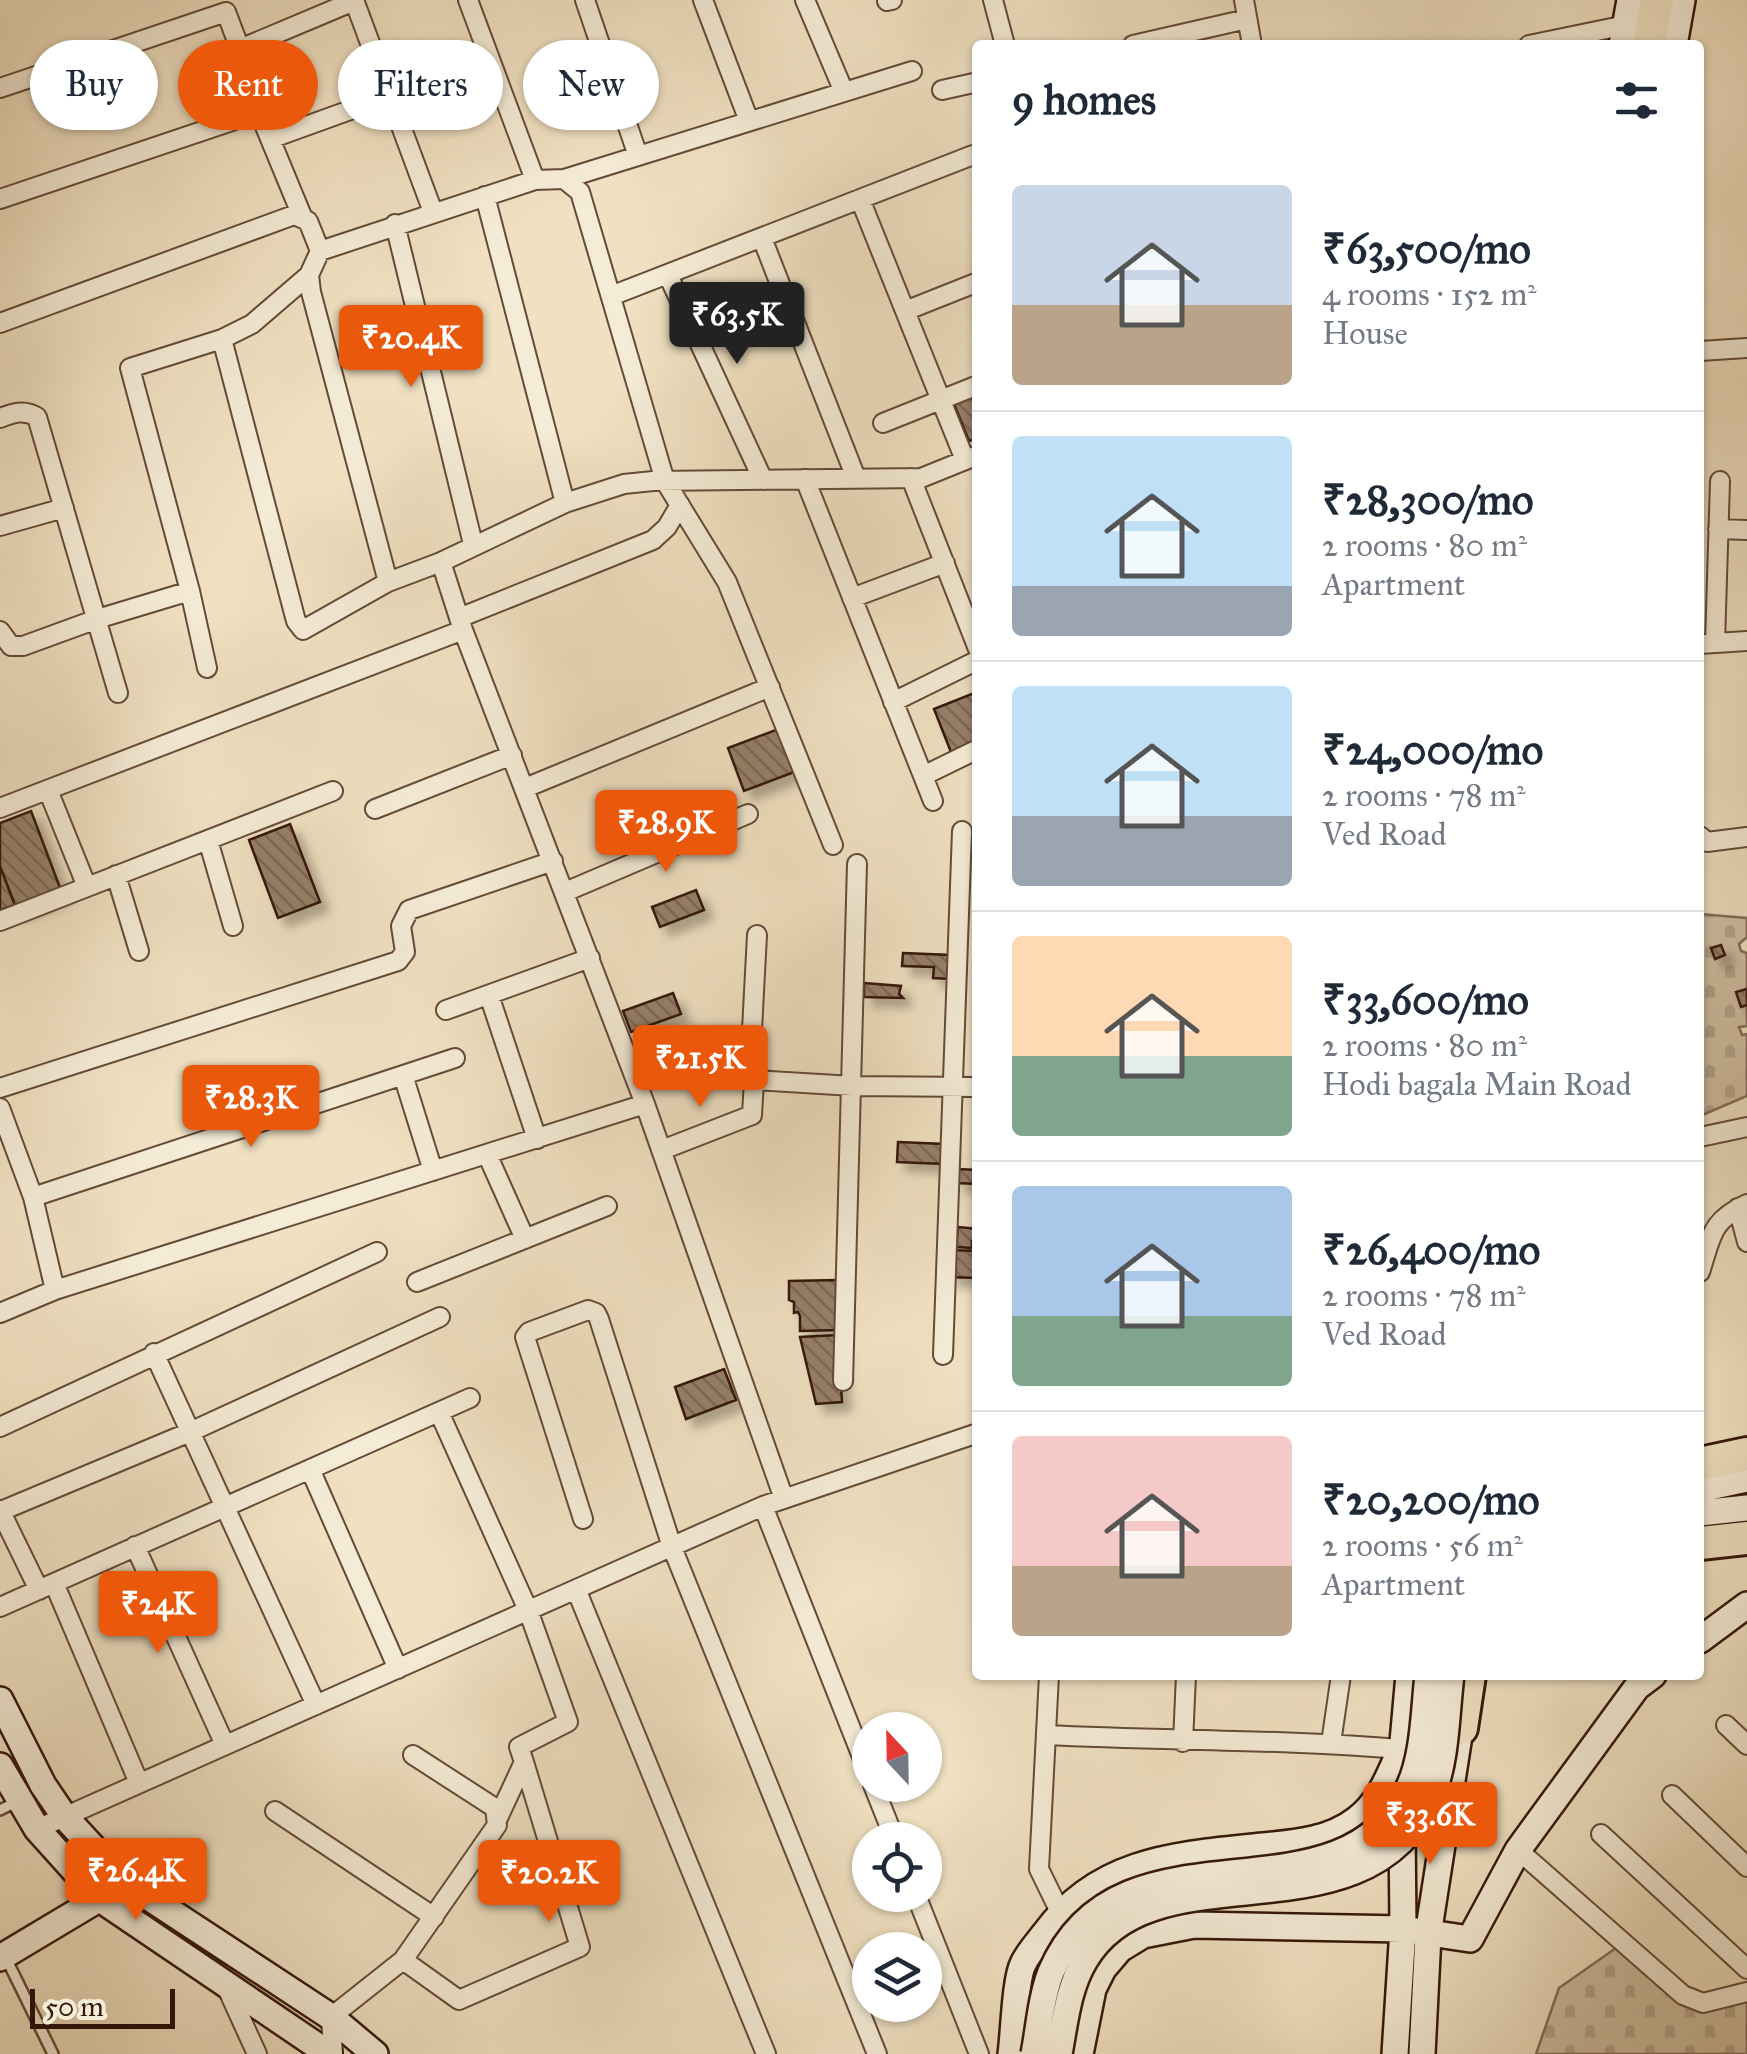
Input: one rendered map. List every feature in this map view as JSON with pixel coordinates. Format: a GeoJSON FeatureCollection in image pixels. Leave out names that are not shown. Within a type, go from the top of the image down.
{"type":"FeatureCollection","features":[{"type":"Feature","properties":{"kind":"highway"},"geometry":{"type":"LineString","coordinates":[[1632,29],[1656,0]]}},
{"type":"Feature","properties":{"kind":"highway"},"geometry":{"type":"LineString","coordinates":[[1667,40],[1674,0]]}},
{"type":"Feature","properties":{"kind":"highway"},"geometry":{"type":"LineString","coordinates":[[1704,1463],[1747,1454]]}},
{"type":"Feature","properties":{"kind":"highway"},"geometry":{"type":"LineString","coordinates":[[1704,1543],[1747,1538]]}},
{"type":"Feature","properties":{"kind":"highway"},"geometry":{"type":"LineString","coordinates":[[1461,1728],[1467,1680]]}},
{"type":"Feature","properties":{"kind":"main road"},"geometry":{"type":"LineString","coordinates":[[1675,40],[1682,0]]}},
{"type":"Feature","properties":{"kind":"main road"},"geometry":{"type":"LineString","coordinates":[[1704,1488],[1747,1480]]}},
{"type":"Feature","properties":{"kind":"main road"},"geometry":{"type":"LineString","coordinates":[[1704,1513],[1747,1508]]}},
{"type":"Feature","properties":{"kind":"main road"},"geometry":{"type":"LineString","coordinates":[[1704,1637],[1747,1605]]}},
{"type":"Feature","properties":{"kind":"main road"},"geometry":{"type":"LineString","coordinates":[[1408,1680],[1400,1749],[1422,2054]]}},
{"type":"Feature","properties":{"kind":"main road"},"geometry":{"type":"LineString","coordinates":[[1034,2054],[1051,1972],[1091,1916],[1120,1895],[1188,1876],[1306,1864],[1359,1844],[1378,1829],[1410,1786],[1427,1680]]}},
{"type":"Feature","properties":{"kind":"main road"},"geometry":{"type":"LineString","coordinates":[[1058,2054],[1074,1981],[1088,1956],[1107,1935],[1133,1917],[1190,1899],[1308,1886],[1339,1878],[1392,1848],[1431,1796],[1440,1768],[1450,1680]]}},
{"type":"Feature","properties":{"kind":"main road"},"geometry":{"type":"LineString","coordinates":[[1080,2054],[1093,1989],[1120,1949],[1143,1935],[1194,1924],[1416,1932],[1470,1939],[1518,1850],[1637,1687],[1646,1680]]}},
{"type":"Feature","properties":{"kind":"main road"},"geometry":{"type":"LineString","coordinates":[[0,1700],[43,1785],[64,1816],[124,1882],[331,2017],[374,2054]]}},
{"type":"Feature","properties":{"kind":"main road"},"geometry":{"type":"LineString","coordinates":[[1396,2054],[1416,1932],[1461,1728]]}},
{"type":"Feature","properties":{"kind":"main road"},"geometry":{"type":"LineString","coordinates":[[1012,2054],[1022,1965],[1060,1912],[1092,1887],[1163,1857],[1302,1842],[1331,1834],[1358,1819],[1380,1795],[1400,1749]]}},
{"type":"Feature","properties":{"kind":"main road"},"geometry":{"type":"LineString","coordinates":[[0,1766],[9,1805],[100,1899],[331,2054]]}},
{"type":"Feature","properties":{"kind":"main road"},"geometry":{"type":"LineString","coordinates":[[2,1957],[124,1882]]}},
{"type":"Feature","properties":{"kind":"street"},"geometry":{"type":"LineString","coordinates":[[0,88],[226,12],[240,49],[354,0],[369,40]]}},
{"type":"Feature","properties":{"kind":"street"},"geometry":{"type":"LineString","coordinates":[[468,0],[535,180]]}},
{"type":"Feature","properties":{"kind":"street"},"geometry":{"type":"LineString","coordinates":[[585,0],[638,156]]}},
{"type":"Feature","properties":{"kind":"street"},"geometry":{"type":"LineString","coordinates":[[703,0],[749,121]]}},
{"type":"Feature","properties":{"kind":"street"},"geometry":{"type":"LineString","coordinates":[[805,0],[844,92]]}},
{"type":"Feature","properties":{"kind":"street"},"geometry":{"type":"LineString","coordinates":[[993,0],[1005,40]]}},
{"type":"Feature","properties":{"kind":"street"},"geometry":{"type":"LineString","coordinates":[[1149,40],[1246,9],[1251,40]]}},
{"type":"Feature","properties":{"kind":"street"},"geometry":{"type":"LineString","coordinates":[[1561,40],[1632,29]]}},
{"type":"Feature","properties":{"kind":"street"},"geometry":{"type":"LineString","coordinates":[[207,668],[130,368],[252,324],[309,275],[320,252],[535,180],[564,179],[912,71]]}},
{"type":"Feature","properties":{"kind":"street"},"geometry":{"type":"LineString","coordinates":[[942,90],[972,83]]}},
{"type":"Feature","properties":{"kind":"street"},"geometry":{"type":"LineString","coordinates":[[0,199],[259,112],[302,216]]}},
{"type":"Feature","properties":{"kind":"street"},"geometry":{"type":"LineString","coordinates":[[270,139],[338,114]]}},
{"type":"Feature","properties":{"kind":"street"},"geometry":{"type":"LineString","coordinates":[[402,130],[432,212]]}},
{"type":"Feature","properties":{"kind":"street"},"geometry":{"type":"LineString","coordinates":[[611,296],[972,155]]}},
{"type":"Feature","properties":{"kind":"street"},"geometry":{"type":"LineString","coordinates":[[564,179],[580,192],[665,481],[727,582],[833,845]]}},
{"type":"Feature","properties":{"kind":"street"},"geometry":{"type":"LineString","coordinates":[[484,196],[565,503]]}},
{"type":"Feature","properties":{"kind":"street"},"geometry":{"type":"LineString","coordinates":[[222,338],[299,627],[303,630],[388,582],[441,562],[565,503],[624,484],[922,478],[971,458],[941,400],[860,200]]}},
{"type":"Feature","properties":{"kind":"street"},"geometry":{"type":"LineString","coordinates":[[0,323],[294,214],[308,221],[320,252]]}},
{"type":"Feature","properties":{"kind":"street"},"geometry":{"type":"LineString","coordinates":[[395,224],[474,544]]}},
{"type":"Feature","properties":{"kind":"street"},"geometry":{"type":"LineString","coordinates":[[762,238],[856,478]]}},
{"type":"Feature","properties":{"kind":"street"},"geometry":{"type":"LineString","coordinates":[[668,274],[763,480]]}},
{"type":"Feature","properties":{"kind":"street"},"geometry":{"type":"LineString","coordinates":[[309,275],[310,292],[388,582]]}},
{"type":"Feature","properties":{"kind":"street"},"geometry":{"type":"LineString","coordinates":[[905,311],[972,284]]}},
{"type":"Feature","properties":{"kind":"street"},"geometry":{"type":"LineString","coordinates":[[1704,351],[1747,348]]}},
{"type":"Feature","properties":{"kind":"street"},"geometry":{"type":"LineString","coordinates":[[883,423],[972,387]]}},
{"type":"Feature","properties":{"kind":"street"},"geometry":{"type":"LineString","coordinates":[[0,418],[17,412],[37,417],[118,692]]}},
{"type":"Feature","properties":{"kind":"street"},"geometry":{"type":"LineString","coordinates":[[912,478],[972,634]]}},
{"type":"Feature","properties":{"kind":"street"},"geometry":{"type":"LineString","coordinates":[[805,479],[933,801]]}},
{"type":"Feature","properties":{"kind":"street"},"geometry":{"type":"LineString","coordinates":[[1720,481],[1708,644],[1747,641]]}},
{"type":"Feature","properties":{"kind":"street"},"geometry":{"type":"LineString","coordinates":[[0,808],[461,624],[653,540],[667,527],[680,505]]}},
{"type":"Feature","properties":{"kind":"street"},"geometry":{"type":"LineString","coordinates":[[0,526],[64,508]]}},
{"type":"Feature","properties":{"kind":"street"},"geometry":{"type":"LineString","coordinates":[[1718,528],[1747,530]]}},
{"type":"Feature","properties":{"kind":"street"},"geometry":{"type":"LineString","coordinates":[[441,562],[461,624],[646,1104],[784,1499]]}},
{"type":"Feature","properties":{"kind":"street"},"geometry":{"type":"LineString","coordinates":[[852,598],[944,563]]}},
{"type":"Feature","properties":{"kind":"street"},"geometry":{"type":"LineString","coordinates":[[0,630],[11,646],[23,646],[190,591]]}},
{"type":"Feature","properties":{"kind":"street"},"geometry":{"type":"LineString","coordinates":[[893,702],[972,663]]}},
{"type":"Feature","properties":{"kind":"street"},"geometry":{"type":"LineString","coordinates":[[525,788],[770,687]]}},
{"type":"Feature","properties":{"kind":"street"},"geometry":{"type":"LineString","coordinates":[[923,776],[972,752]]}},
{"type":"Feature","properties":{"kind":"street"},"geometry":{"type":"LineString","coordinates":[[375,809],[512,755]]}},
{"type":"Feature","properties":{"kind":"street"},"geometry":{"type":"LineString","coordinates":[[48,790],[86,887]]}},
{"type":"Feature","properties":{"kind":"street"},"geometry":{"type":"LineString","coordinates":[[0,921],[333,791]]}},
{"type":"Feature","properties":{"kind":"street"},"geometry":{"type":"LineString","coordinates":[[564,892],[748,814]]}},
{"type":"Feature","properties":{"kind":"street"},"geometry":{"type":"LineString","coordinates":[[943,1355],[962,831]]}},
{"type":"Feature","properties":{"kind":"street"},"geometry":{"type":"LineString","coordinates":[[1704,839],[1747,837]]}},
{"type":"Feature","properties":{"kind":"street"},"geometry":{"type":"LineString","coordinates":[[208,840],[233,926]]}},
{"type":"Feature","properties":{"kind":"street"},"geometry":{"type":"LineString","coordinates":[[0,1088],[398,960],[405,952],[402,918],[409,910],[553,860]]}},
{"type":"Feature","properties":{"kind":"street"},"geometry":{"type":"LineString","coordinates":[[843,1382],[856,864]]}},
{"type":"Feature","properties":{"kind":"street"},"geometry":{"type":"LineString","coordinates":[[116,876],[139,951]]}},
{"type":"Feature","properties":{"kind":"street"},"geometry":{"type":"LineString","coordinates":[[662,1150],[752,1115],[754,1080],[750,1068],[757,935]]}},
{"type":"Feature","properties":{"kind":"street"},"geometry":{"type":"LineString","coordinates":[[446,1010],[590,958]]}},
{"type":"Feature","properties":{"kind":"street"},"geometry":{"type":"LineString","coordinates":[[489,995],[537,1138]]}},
{"type":"Feature","properties":{"kind":"street"},"geometry":{"type":"LineString","coordinates":[[33,1197],[455,1058]]}},
{"type":"Feature","properties":{"kind":"street"},"geometry":{"type":"LineString","coordinates":[[404,1075],[433,1171]]}},
{"type":"Feature","properties":{"kind":"street"},"geometry":{"type":"LineString","coordinates":[[754,1080],[972,1087]]}},
{"type":"Feature","properties":{"kind":"street"},"geometry":{"type":"LineString","coordinates":[[0,1313],[55,1290],[646,1104]]}},
{"type":"Feature","properties":{"kind":"street"},"geometry":{"type":"LineString","coordinates":[[0,1108],[33,1197],[55,1290]]}},
{"type":"Feature","properties":{"kind":"street"},"geometry":{"type":"LineString","coordinates":[[1704,1136],[1747,1126]]}},
{"type":"Feature","properties":{"kind":"street"},"geometry":{"type":"LineString","coordinates":[[487,1154],[525,1239]]}},
{"type":"Feature","properties":{"kind":"street"},"geometry":{"type":"LineString","coordinates":[[416,1282],[607,1206]]}},
{"type":"Feature","properties":{"kind":"street"},"geometry":{"type":"LineString","coordinates":[[1704,1261],[1718,1222],[1742,1206],[1747,1242]]}},
{"type":"Feature","properties":{"kind":"street"},"geometry":{"type":"LineString","coordinates":[[0,1426],[377,1252]]}},
{"type":"Feature","properties":{"kind":"street"},"geometry":{"type":"LineString","coordinates":[[583,1519],[526,1338],[529,1332],[588,1310],[596,1312],[599,1318],[672,1547],[877,2054]]}},
{"type":"Feature","properties":{"kind":"street"},"geometry":{"type":"LineString","coordinates":[[140,1783],[47,1586],[0,1510],[190,1432],[440,1317]]}},
{"type":"Feature","properties":{"kind":"street"},"geometry":{"type":"LineString","coordinates":[[154,1353],[316,1705]]}},
{"type":"Feature","properties":{"kind":"street"},"geometry":{"type":"LineString","coordinates":[[0,1608],[470,1398]]}},
{"type":"Feature","properties":{"kind":"street"},"geometry":{"type":"LineString","coordinates":[[403,1960],[459,2000],[580,1947],[519,1746],[568,1722],[528,1610],[439,1412]]}},
{"type":"Feature","properties":{"kind":"street"},"geometry":{"type":"LineString","coordinates":[[36,1829],[763,1506],[972,1435]]}},
{"type":"Feature","properties":{"kind":"street"},"geometry":{"type":"LineString","coordinates":[[310,1469],[398,1669]]}},
{"type":"Feature","properties":{"kind":"street"},"geometry":{"type":"LineString","coordinates":[[763,1506],[852,1731]]}},
{"type":"Feature","properties":{"kind":"street"},"geometry":{"type":"LineString","coordinates":[[134,1546],[225,1745]]}},
{"type":"Feature","properties":{"kind":"street"},"geometry":{"type":"LineString","coordinates":[[576,1590],[766,2054]]}},
{"type":"Feature","properties":{"kind":"street"},"geometry":{"type":"LineString","coordinates":[[1049,1680],[1038,1869],[1060,1912],[1110,1960]]}},
{"type":"Feature","properties":{"kind":"street"},"geometry":{"type":"LineString","coordinates":[[1183,1742],[1186,1680]]}},
{"type":"Feature","properties":{"kind":"street"},"geometry":{"type":"LineString","coordinates":[[1331,1743],[1340,1680]]}},
{"type":"Feature","properties":{"kind":"street"},"geometry":{"type":"LineString","coordinates":[[1726,1725],[1747,1745]]}},
{"type":"Feature","properties":{"kind":"street"},"geometry":{"type":"LineString","coordinates":[[1046,1736],[1331,1743],[1400,1749]]}},
{"type":"Feature","properties":{"kind":"street"},"geometry":{"type":"LineString","coordinates":[[413,1755],[494,1808],[498,1818]]}},
{"type":"Feature","properties":{"kind":"street"},"geometry":{"type":"LineString","coordinates":[[331,2054],[331,2017],[403,1960],[497,1825],[524,1762]]}},
{"type":"Feature","properties":{"kind":"street"},"geometry":{"type":"LineString","coordinates":[[1672,1795],[1747,1867]]}},
{"type":"Feature","properties":{"kind":"street"},"geometry":{"type":"LineString","coordinates":[[275,1812],[434,1916]]}},
{"type":"Feature","properties":{"kind":"street"},"geometry":{"type":"LineString","coordinates":[[1602,1834],[1747,1968]]}},
{"type":"Feature","properties":{"kind":"street"},"geometry":{"type":"LineString","coordinates":[[1518,1850],[1683,1995],[1703,2003],[1747,1992]]}},
{"type":"Feature","properties":{"kind":"street"},"geometry":{"type":"LineString","coordinates":[[923,1912],[979,2054]]}},
{"type":"Feature","properties":{"kind":"street"},"geometry":{"type":"LineString","coordinates":[[223,1981],[257,2054]]}},
{"type":"Feature","properties":{"kind":"lane"},"geometry":{"type":"LineString","coordinates":[[2,1957],[53,2054]]}},
{"type":"Feature","properties":{"kind":"green space"},"geometry":{"type":"Polygon","coordinates":[[[1704,914],[1747,918],[1747,937],[1739,944],[1741,951],[1747,953],[1747,989],[1737,992],[1741,1007],[1747,1005],[1747,1026],[1739,1027],[1742,1035],[1747,1034],[1747,1096],[1704,1114],[1704,914]]]}},
{"type":"Feature","properties":{"kind":"green space"},"geometry":{"type":"Polygon","coordinates":[[[1616,1948],[1681,1999],[1747,1996],[1747,2054],[1536,2054],[1559,1988],[1616,1948]]]}},
{"type":"Feature","properties":{"kind":"building"},"geometry":{"type":"Polygon","coordinates":[[[972,391],[972,440],[969,441],[952,399],[972,391]]]}},
{"type":"Feature","properties":{"kind":"building"},"geometry":{"type":"Polygon","coordinates":[[[972,694],[972,743],[951,752],[934,709],[972,694]]]}},
{"type":"Feature","properties":{"kind":"building"},"geometry":{"type":"Polygon","coordinates":[[[781,728],[797,771],[744,791],[728,748],[781,728]]]}},
{"type":"Feature","properties":{"kind":"building"},"geometry":{"type":"Polygon","coordinates":[[[31,811],[62,893],[17,911],[0,866],[0,823],[31,811]]]}},
{"type":"Feature","properties":{"kind":"building"},"geometry":{"type":"Polygon","coordinates":[[[290,824],[320,902],[278,918],[249,840],[290,824]]]}},
{"type":"Feature","properties":{"kind":"building"},"geometry":{"type":"Polygon","coordinates":[[[0,866],[15,905],[0,910],[0,866]]]}},
{"type":"Feature","properties":{"kind":"building"},"geometry":{"type":"Polygon","coordinates":[[[696,890],[704,910],[660,927],[652,907],[696,890]]]}},
{"type":"Feature","properties":{"kind":"building"},"geometry":{"type":"Polygon","coordinates":[[[1721,945],[1725,955],[1715,959],[1711,948],[1721,945]]]}},
{"type":"Feature","properties":{"kind":"building"},"geometry":{"type":"Polygon","coordinates":[[[903,953],[951,955],[950,979],[933,978],[934,967],[902,966],[903,953]]]}},
{"type":"Feature","properties":{"kind":"building"},"geometry":{"type":"Polygon","coordinates":[[[864,983],[901,986],[899,994],[903,998],[864,997],[864,983]]]}},
{"type":"Feature","properties":{"kind":"building"},"geometry":{"type":"Polygon","coordinates":[[[1747,989],[1747,1005],[1741,1007],[1736,992],[1747,989]]]}},
{"type":"Feature","properties":{"kind":"building"},"geometry":{"type":"Polygon","coordinates":[[[673,993],[681,1014],[631,1032],[623,1011],[673,993]]]}},
{"type":"Feature","properties":{"kind":"building"},"geometry":{"type":"Polygon","coordinates":[[[898,1142],[945,1144],[944,1164],[897,1162],[898,1142]]]}},
{"type":"Feature","properties":{"kind":"building"},"geometry":{"type":"Polygon","coordinates":[[[957,1169],[972,1170],[972,1184],[956,1183],[957,1169]]]}},
{"type":"Feature","properties":{"kind":"building"},"geometry":{"type":"Polygon","coordinates":[[[958,1227],[972,1228],[972,1248],[956,1247],[958,1227]]]}},
{"type":"Feature","properties":{"kind":"building"},"geometry":{"type":"Polygon","coordinates":[[[950,1250],[972,1251],[972,1278],[948,1277],[950,1250]]]}},
{"type":"Feature","properties":{"kind":"building"},"geometry":{"type":"Polygon","coordinates":[[[837,1280],[838,1330],[800,1331],[800,1316],[794,1313],[794,1302],[789,1300],[789,1281],[837,1280]]]}},
{"type":"Feature","properties":{"kind":"building"},"geometry":{"type":"Polygon","coordinates":[[[838,1335],[842,1402],[816,1404],[800,1337],[838,1335]]]}},
{"type":"Feature","properties":{"kind":"building"},"geometry":{"type":"Polygon","coordinates":[[[724,1369],[736,1400],[686,1419],[675,1387],[724,1369]]]}}]}
